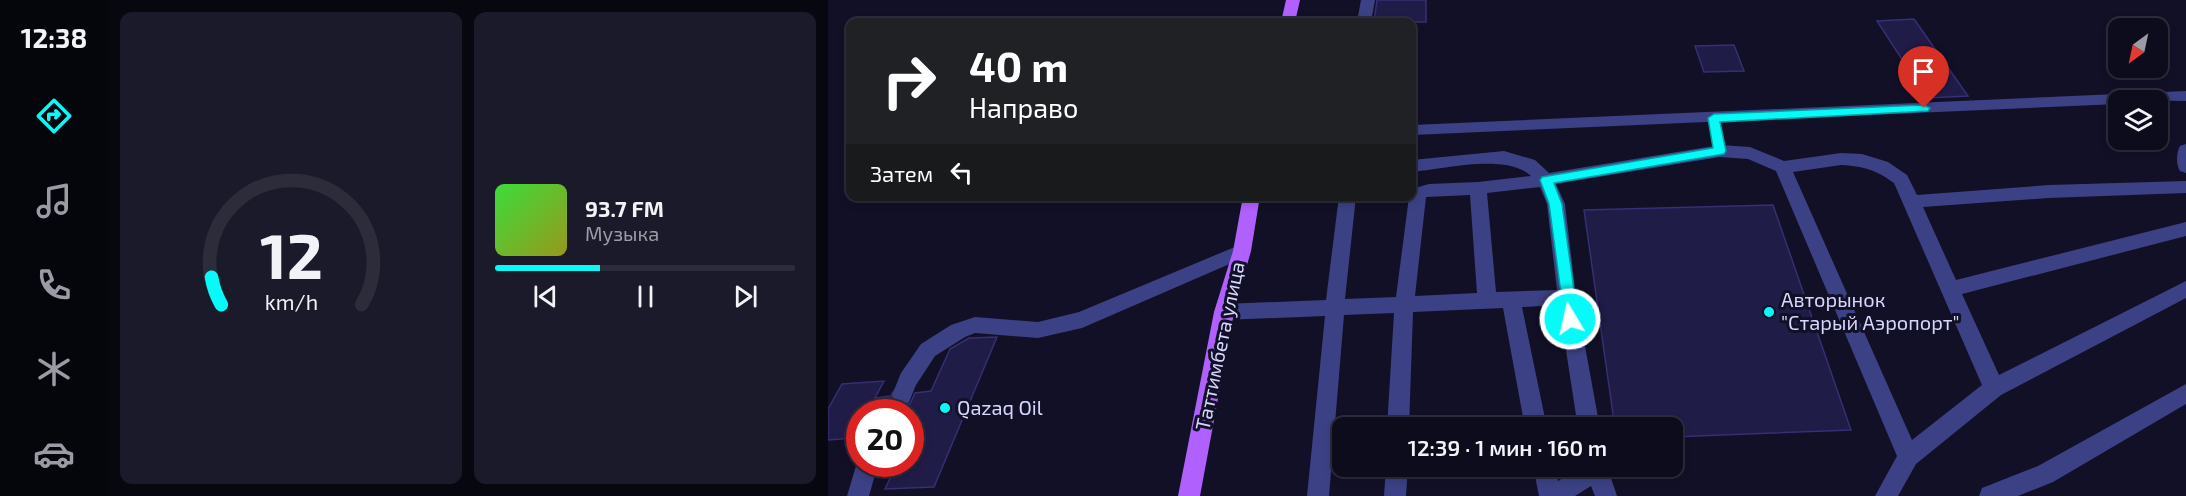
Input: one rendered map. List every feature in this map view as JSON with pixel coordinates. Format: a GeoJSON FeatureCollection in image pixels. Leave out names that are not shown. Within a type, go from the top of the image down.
{"type":"FeatureCollection","features":[{"type":"Feature","properties":{"kind":"main road"},"geometry":{"type":"LineString","coordinates":[[1289,18],[1293,0]]}},
{"type":"Feature","properties":{"kind":"main road","name":"Таттимбета улица"},"geometry":{"type":"LineString","coordinates":[[1189,496],[1224,312],[1242,251],[1251,201]]}},
{"type":"Feature","properties":{"kind":"lane"},"geometry":{"type":"LineString","coordinates":[[1365,18],[1368,0]]}},
{"type":"Feature","properties":{"kind":"lane"},"geometry":{"type":"LineString","coordinates":[[1416,130],[1717,134],[2184,99]]}},
{"type":"Feature","properties":{"kind":"lane"},"geometry":{"type":"LineString","coordinates":[[1399,417],[1404,304],[1418,197],[1421,192],[1546,180],[1717,134],[1750,153],[1783,167],[1841,159],[1862,160],[1882,166],[1901,179],[1994,388]]}},
{"type":"Feature","properties":{"kind":"lane"},"geometry":{"type":"LineString","coordinates":[[1416,166],[1504,157],[1529,164],[1546,180],[1556,204],[1566,297],[1587,417]]}},
{"type":"Feature","properties":{"kind":"lane"},"geometry":{"type":"LineString","coordinates":[[1783,167],[1908,457]]}},
{"type":"Feature","properties":{"kind":"lane"},"geometry":{"type":"LineString","coordinates":[[1478,188],[1487,300]]}},
{"type":"Feature","properties":{"kind":"lane"},"geometry":{"type":"LineString","coordinates":[[1912,202],[2092,188],[2186,188]]}},
{"type":"Feature","properties":{"kind":"lane"},"geometry":{"type":"LineString","coordinates":[[1318,496],[1335,307],[1347,201]]}},
{"type":"Feature","properties":{"kind":"lane"},"geometry":{"type":"LineString","coordinates":[[1950,289],[2186,229]]}},
{"type":"Feature","properties":{"kind":"lane"},"geometry":{"type":"LineString","coordinates":[[902,395],[908,380],[928,350],[958,331],[975,325],[1038,330],[1082,320],[1242,251]]}},
{"type":"Feature","properties":{"kind":"lane"},"geometry":{"type":"LineString","coordinates":[[1886,496],[1908,457],[1994,388],[2186,289]]}},
{"type":"Feature","properties":{"kind":"lane"},"geometry":{"type":"LineString","coordinates":[[1224,312],[1566,297]]}},
{"type":"Feature","properties":{"kind":"lane"},"geometry":{"type":"LineString","coordinates":[[1511,299],[1534,417]]}},
{"type":"Feature","properties":{"kind":"lane"},"geometry":{"type":"LineString","coordinates":[[1990,496],[2045,474],[2186,393]]}},
{"type":"Feature","properties":{"kind":"lane"},"geometry":{"type":"LineString","coordinates":[[858,496],[863,477]]}},
{"type":"Feature","properties":{"kind":"lane"},"geometry":{"type":"LineString","coordinates":[[1395,496],[1396,477]]}},
{"type":"Feature","properties":{"kind":"lane"},"geometry":{"type":"LineString","coordinates":[[1546,477],[1550,496]]}},
{"type":"Feature","properties":{"kind":"lane"},"geometry":{"type":"LineString","coordinates":[[1555,496],[1583,477]]}},
{"type":"Feature","properties":{"kind":"lane"},"geometry":{"type":"LineString","coordinates":[[1599,477],[1606,496]]}},
{"type":"Feature","properties":{"kind":"building"},"geometry":{"type":"Polygon","coordinates":[[[1377,0],[1426,0],[1426,22],[1416,22],[1416,18],[1375,18],[1377,0]]]}},
{"type":"Feature","properties":{"kind":"building"},"geometry":{"type":"Polygon","coordinates":[[[1914,19],[1968,96],[1927,98],[1877,21],[1914,19]]]}},
{"type":"Feature","properties":{"kind":"building"},"geometry":{"type":"Polygon","coordinates":[[[1734,45],[1744,71],[1704,72],[1695,46],[1734,45]]]}},
{"type":"Feature","properties":{"kind":"building"},"geometry":{"type":"Polygon","coordinates":[[[1773,205],[1851,430],[1683,437],[1683,417],[1613,417],[1584,210],[1773,205]]]}},
{"type":"Feature","properties":{"kind":"building"},"geometry":{"type":"Polygon","coordinates":[[[997,337],[934,487],[885,489],[891,477],[924,477],[924,399],[912,399],[915,393],[931,391],[950,349],[969,338],[997,337]]]}},
{"type":"Feature","properties":{"kind":"building"},"geometry":{"type":"Polygon","coordinates":[[[884,381],[875,398],[890,396],[892,399],[846,399],[846,439],[828,440],[828,409],[842,384],[884,381]]]}},
{"type":"Feature","properties":{"kind":"tunnel"},"geometry":{"type":"LineString","coordinates":[[899,399],[902,395]]}},
{"type":"Feature","properties":{"kind":"place","name":"Авторынок \"Старый Аэропорт\""},"geometry":{"type":"Point","coordinates":[1769,312]}},
{"type":"Feature","properties":{"kind":"place","name":"Qazaq Oil"},"geometry":{"type":"Point","coordinates":[945,408]}},
{"type":"Feature","properties":{"kind":"route"},"geometry":{"type":"LineString","coordinates":[[1570,319],[1556,204],[1546,180],[1720,151],[1714,118],[1924,108]]}}]}
